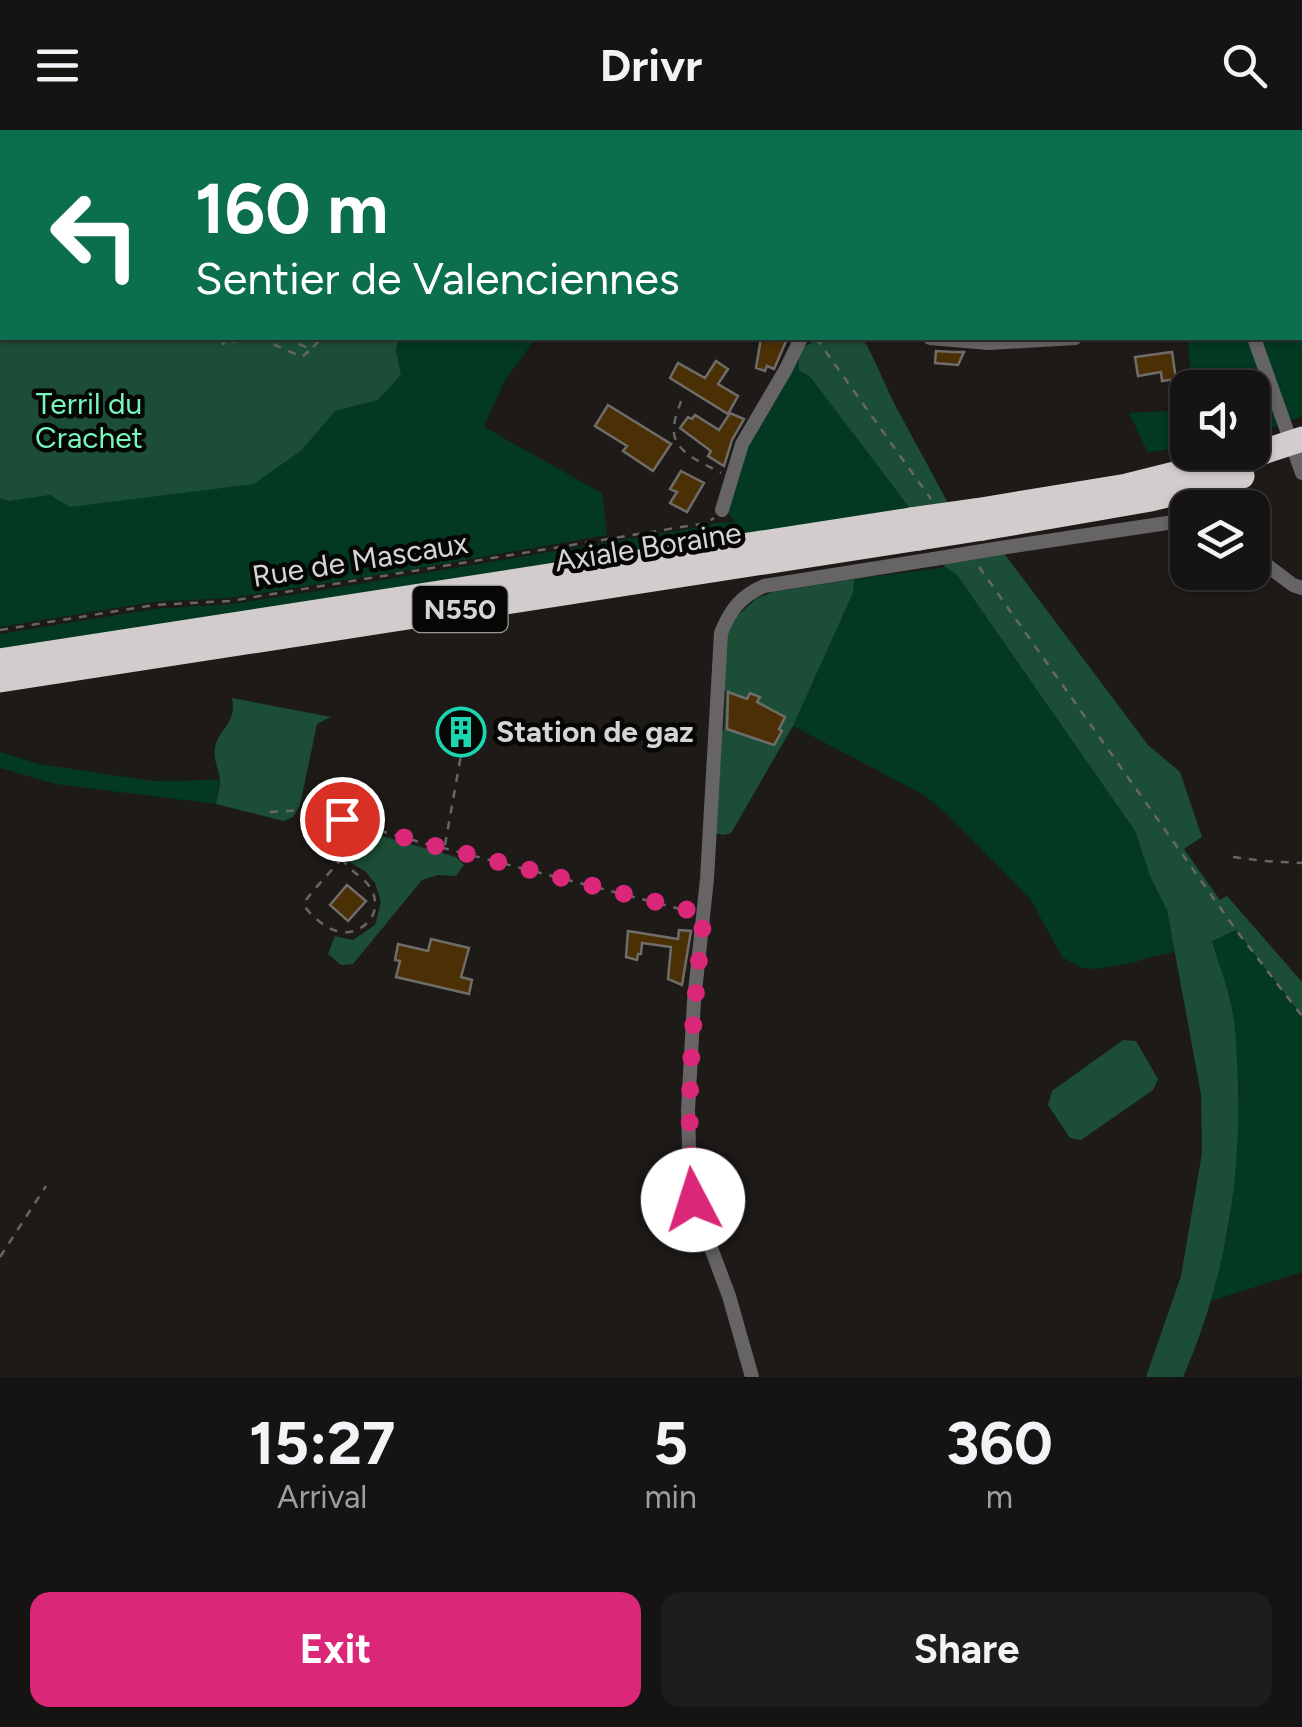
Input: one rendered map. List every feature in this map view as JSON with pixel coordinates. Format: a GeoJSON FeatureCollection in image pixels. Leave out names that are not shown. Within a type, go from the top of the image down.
{"type":"FeatureCollection","features":[{"type":"Feature","properties":{"kind":"highway","name":"Axiale Boraine"},"geometry":{"type":"LineString","coordinates":[[1270,458],[1302,439]]}},
{"type":"Feature","properties":{"kind":"highway","name":"Axiale Boraine"},"geometry":{"type":"LineString","coordinates":[[1270,460],[1302,457]]}},
{"type":"Feature","properties":{"kind":"highway","name":"Axiale Boraine"},"geometry":{"type":"LineString","coordinates":[[0,680],[921,539],[979,519],[1151,499],[1237,470]]}},
{"type":"Feature","properties":{"kind":"highway","name":"Axiale Boraine"},"geometry":{"type":"LineString","coordinates":[[0,661],[921,539]]}},
{"type":"Feature","properties":{"kind":"street"},"geometry":{"type":"LineString","coordinates":[[722,510],[742,444],[800,340]]}},
{"type":"Feature","properties":{"kind":"street"},"geometry":{"type":"LineString","coordinates":[[954,340],[1040,340]]}},
{"type":"Feature","properties":{"kind":"street"},"geometry":{"type":"LineString","coordinates":[[1255,340],[1302,473]]}},
{"type":"Feature","properties":{"kind":"street"},"geometry":{"type":"LineString","coordinates":[[752,1377],[693,1200],[688,1110],[694,1001],[708,879],[719,651],[726,618],[748,593],[764,586],[921,539],[1000,548],[1170,523]]}},
{"type":"Feature","properties":{"kind":"street"},"geometry":{"type":"LineString","coordinates":[[1270,568],[1302,588]]}},
{"type":"Feature","properties":{"kind":"path"},"geometry":{"type":"LineString","coordinates":[[264,340],[302,357],[320,340]]}},
{"type":"Feature","properties":{"kind":"path"},"geometry":{"type":"LineString","coordinates":[[289,340],[312,349]]}},
{"type":"Feature","properties":{"kind":"path"},"geometry":{"type":"LineString","coordinates":[[817,340],[929,497]]}},
{"type":"Feature","properties":{"kind":"path"},"geometry":{"type":"LineString","coordinates":[[681,401],[673,426],[681,450],[731,479]]}},
{"type":"Feature","properties":{"kind":"path","name":"Rue de Mascaux"},"geometry":{"type":"LineString","coordinates":[[0,630],[405,574],[706,523],[722,510]]}},
{"type":"Feature","properties":{"kind":"path"},"geometry":{"type":"LineString","coordinates":[[974,560],[1236,930],[1302,1016]]}},
{"type":"Feature","properties":{"kind":"path"},"geometry":{"type":"LineString","coordinates":[[444,848],[464,738]]}},
{"type":"Feature","properties":{"kind":"path"},"geometry":{"type":"LineString","coordinates":[[270,812],[302,810],[704,914]]}},
{"type":"Feature","properties":{"kind":"path"},"geometry":{"type":"LineString","coordinates":[[342,858],[371,886],[376,903],[371,919],[347,934],[336,932],[308,912],[306,900],[313,891],[342,858],[370,827]]}},
{"type":"Feature","properties":{"kind":"path"},"geometry":{"type":"LineString","coordinates":[[1234,857],[1302,863]]}},
{"type":"Feature","properties":{"kind":"path"},"geometry":{"type":"LineString","coordinates":[[0,1257],[46,1186]]}},
{"type":"Feature","properties":{"kind":"green space","name":"Terril du Crachet"},"geometry":{"type":"Polygon","coordinates":[[[0,340],[398,340],[401,375],[378,400],[335,411],[302,450],[254,484],[70,507],[50,495],[8,501],[0,498],[0,340]]]}},
{"type":"Feature","properties":{"kind":"green space"},"geometry":{"type":"Polygon","coordinates":[[[398,340],[535,340],[504,382],[484,427],[602,493],[607,535],[230,598],[153,602],[0,627],[0,498],[8,501],[50,495],[302,450],[335,411],[378,400],[401,375],[398,340]]]}},
{"type":"Feature","properties":{"kind":"green space"},"geometry":{"type":"Polygon","coordinates":[[[816,340],[862,340],[867,345],[954,514],[918,519],[811,378],[799,370],[799,353],[816,340]]]}},
{"type":"Feature","properties":{"kind":"green space"},"geometry":{"type":"Polygon","coordinates":[[[1188,340],[1302,340],[1302,416],[1270,429],[1270,370],[1190,370],[1188,340]]]}},
{"type":"Feature","properties":{"kind":"green space"},"geometry":{"type":"Polygon","coordinates":[[[799,353],[803,374],[811,378],[918,519],[0,661],[0,634],[154,609],[231,604],[317,591],[735,522],[728,512],[736,462],[799,353]]]}},
{"type":"Feature","properties":{"kind":"green space"},"geometry":{"type":"Polygon","coordinates":[[[1170,411],[1170,448],[1148,453],[1129,413],[1170,411]]]}},
{"type":"Feature","properties":{"kind":"green space"},"geometry":{"type":"Polygon","coordinates":[[[1000,548],[1148,745],[1180,772],[1202,837],[1184,849],[1220,900],[1227,896],[1302,982],[1302,1016],[1236,930],[1212,941],[1235,1026],[1238,1142],[1221,1262],[1183,1377],[1146,1377],[1181,1276],[1202,1153],[1201,1094],[1167,910],[1135,831],[957,575],[934,559],[1000,548]]]}},
{"type":"Feature","properties":{"kind":"green space"},"geometry":{"type":"Polygon","coordinates":[[[946,567],[957,575],[1135,831],[1167,910],[1175,952],[1097,969],[1082,968],[1062,957],[1031,900],[950,817],[924,795],[793,726],[853,593],[854,579],[946,567]]]}},
{"type":"Feature","properties":{"kind":"green space"},"geometry":{"type":"Polygon","coordinates":[[[854,579],[853,593],[793,726],[731,833],[714,833],[719,734],[724,730],[726,692],[720,683],[725,631],[757,598],[854,579]]]}},
{"type":"Feature","properties":{"kind":"green space"},"geometry":{"type":"Polygon","coordinates":[[[232,698],[331,717],[317,724],[300,805],[293,817],[284,821],[216,804],[220,780],[215,748],[230,720],[232,698]]]}},
{"type":"Feature","properties":{"kind":"green space"},"geometry":{"type":"Polygon","coordinates":[[[0,752],[39,764],[153,781],[220,780],[216,804],[55,784],[0,768],[0,752]]]}},
{"type":"Feature","properties":{"kind":"green space"},"geometry":{"type":"Polygon","coordinates":[[[318,818],[456,857],[464,865],[456,876],[438,875],[422,880],[353,964],[341,965],[328,954],[335,936],[353,940],[375,925],[381,902],[375,883],[348,861],[340,843],[318,818]]]}},
{"type":"Feature","properties":{"kind":"green space"},"geometry":{"type":"Polygon","coordinates":[[[1236,930],[1302,1016],[1302,1272],[1211,1301],[1228,1231],[1237,1156],[1239,1089],[1233,1015],[1212,940],[1236,930]]]}},
{"type":"Feature","properties":{"kind":"green space"},"geometry":{"type":"Polygon","coordinates":[[[1123,1040],[1136,1041],[1158,1079],[1153,1090],[1081,1140],[1070,1138],[1048,1105],[1052,1091],[1123,1040]]]}},
{"type":"Feature","properties":{"kind":"building"},"geometry":{"type":"Polygon","coordinates":[[[761,340],[787,340],[774,369],[756,368],[761,340]]]}},
{"type":"Feature","properties":{"kind":"building"},"geometry":{"type":"Polygon","coordinates":[[[936,351],[964,352],[958,365],[935,363],[936,351]]]}},
{"type":"Feature","properties":{"kind":"building"},"geometry":{"type":"Polygon","coordinates":[[[1172,352],[1175,370],[1170,370],[1170,380],[1162,381],[1161,372],[1138,376],[1135,357],[1172,352]]]}},
{"type":"Feature","properties":{"kind":"building"},"geometry":{"type":"Polygon","coordinates":[[[716,361],[728,369],[718,384],[738,396],[728,414],[670,378],[678,363],[705,378],[716,361]]]}},
{"type":"Feature","properties":{"kind":"building"},"geometry":{"type":"Polygon","coordinates":[[[608,405],[671,444],[653,471],[623,451],[627,446],[595,426],[608,405]]]}},
{"type":"Feature","properties":{"kind":"building"},"geometry":{"type":"Polygon","coordinates":[[[730,413],[744,419],[724,466],[680,428],[688,417],[692,419],[695,415],[719,430],[730,413]]]}},
{"type":"Feature","properties":{"kind":"building"},"geometry":{"type":"Polygon","coordinates":[[[681,471],[704,483],[687,512],[670,503],[677,492],[670,489],[681,471]]]}},
{"type":"Feature","properties":{"kind":"building"},"geometry":{"type":"Polygon","coordinates":[[[728,692],[747,699],[750,693],[760,697],[757,702],[785,717],[774,745],[727,729],[728,692]]]}},
{"type":"Feature","properties":{"kind":"building"},"geometry":{"type":"Polygon","coordinates":[[[347,885],[366,901],[348,921],[330,905],[347,885]]]}},
{"type":"Feature","properties":{"kind":"building"},"geometry":{"type":"Polygon","coordinates":[[[679,930],[691,931],[682,985],[668,979],[671,947],[642,943],[637,960],[626,957],[628,931],[678,939],[679,930]]]}},
{"type":"Feature","properties":{"kind":"building"},"geometry":{"type":"Polygon","coordinates":[[[431,939],[469,948],[461,977],[472,980],[469,994],[396,977],[400,961],[395,960],[398,944],[428,951],[431,939]]]}},
{"type":"Feature","properties":{"kind":"place","name":"Station de gaz"},"geometry":{"type":"Point","coordinates":[461,732]}},
{"type":"Feature","properties":{"kind":"route"},"geometry":{"type":"LineString","coordinates":[[342,819],[704,914],[688,1110],[693,1200]]}}]}
